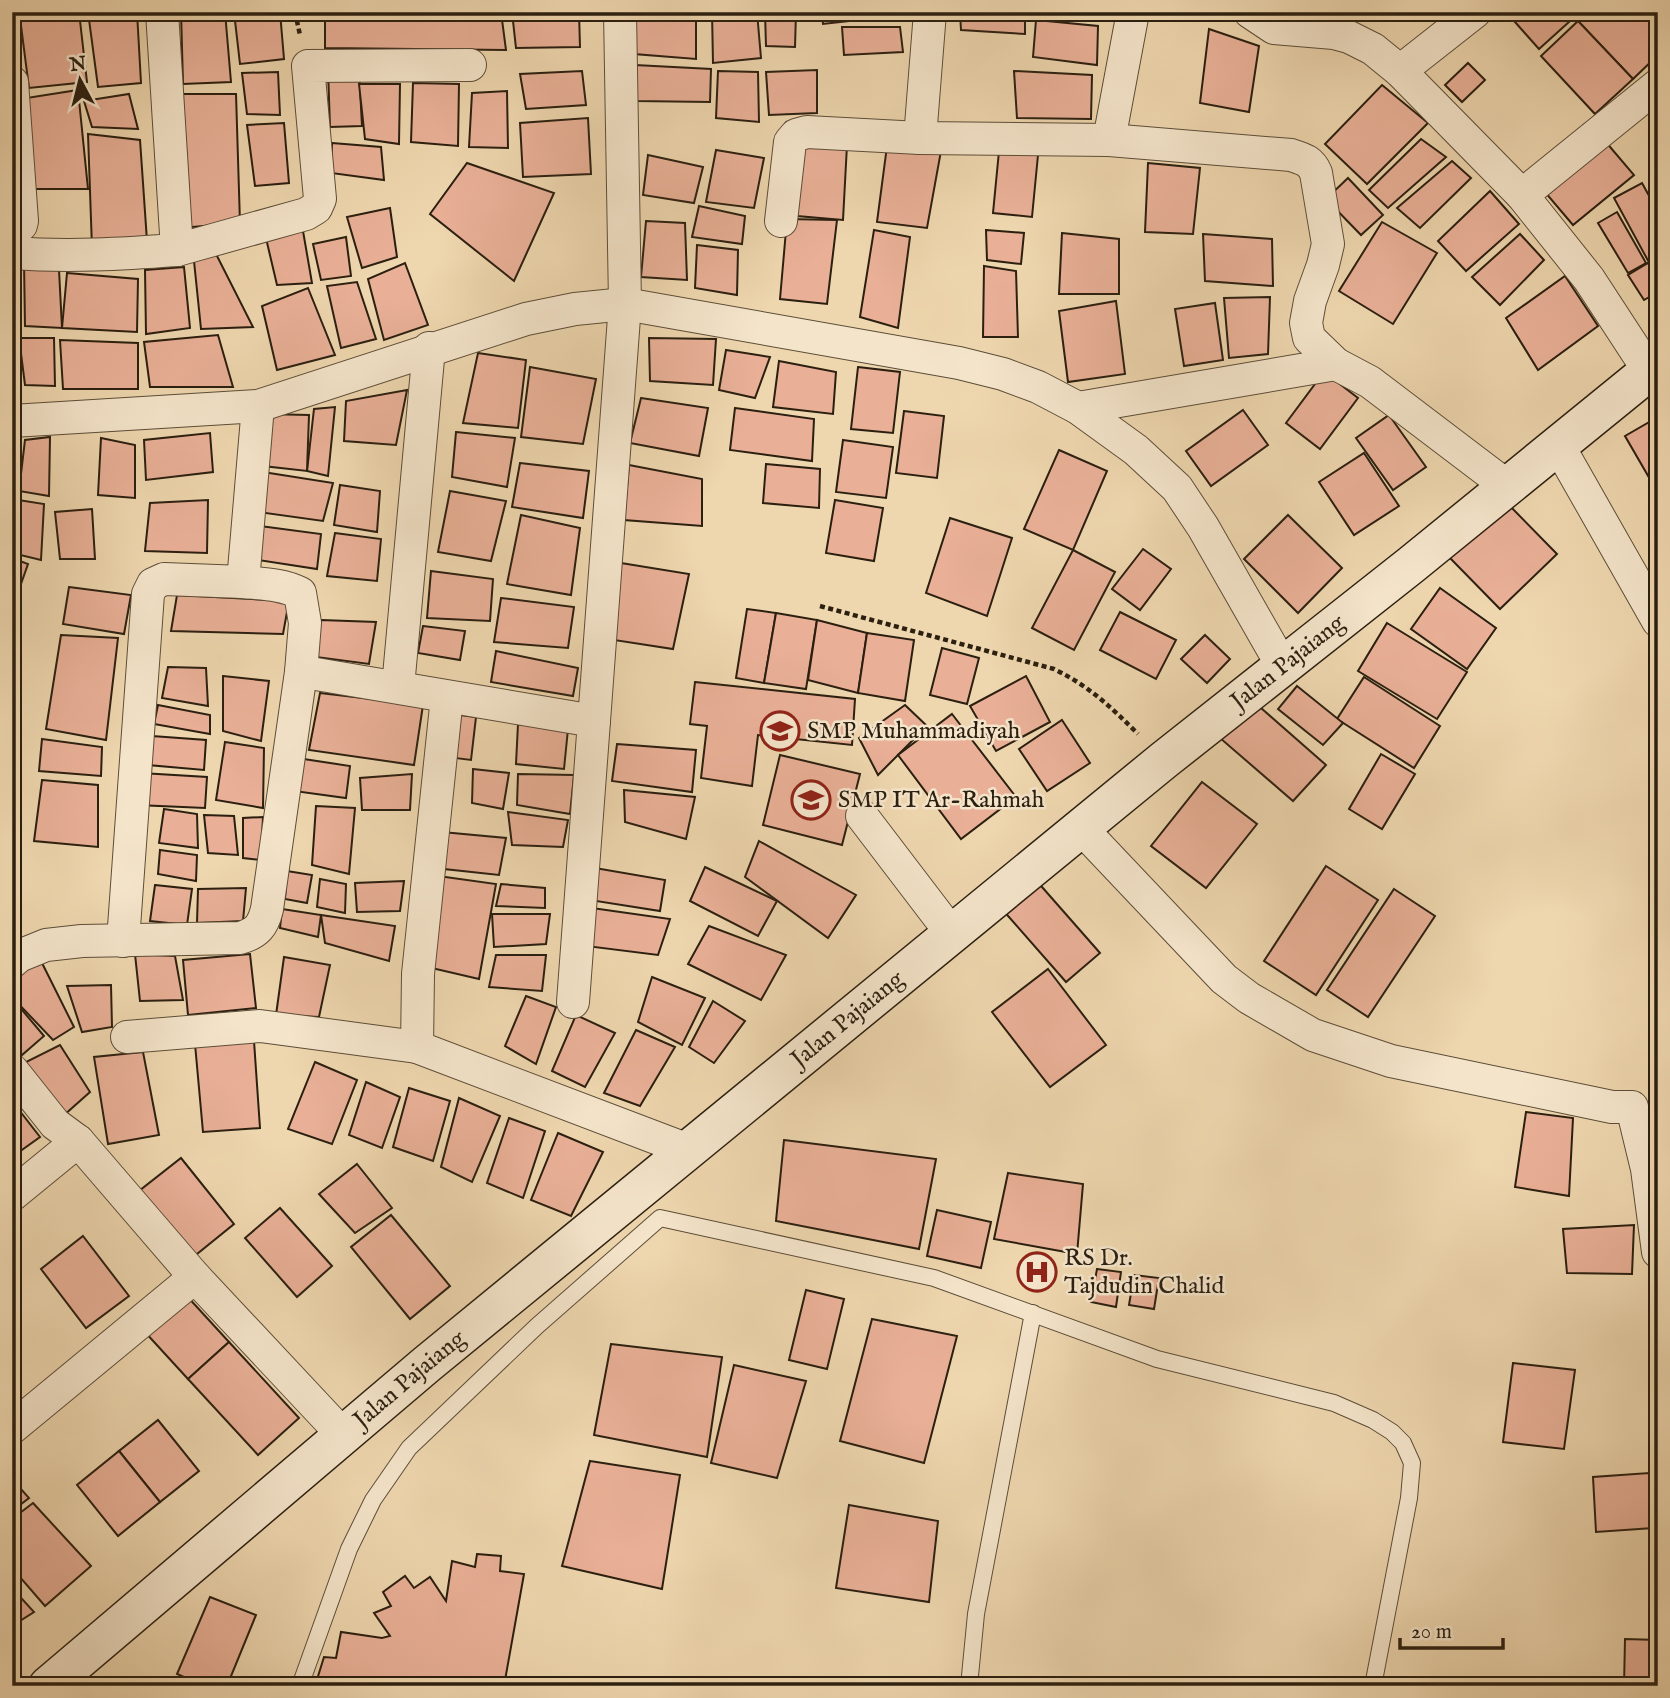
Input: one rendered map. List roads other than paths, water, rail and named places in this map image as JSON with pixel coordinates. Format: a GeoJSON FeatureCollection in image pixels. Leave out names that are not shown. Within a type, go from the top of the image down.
{"type":"FeatureCollection","features":[{"type":"Feature","properties":{"kind":"main road","name":"Jalan Pajaiang"},"geometry":{"type":"LineString","coordinates":[[48,1686],[343,1434],[688,1150],[1164,760],[1653,368]]}},
{"type":"Feature","properties":{"kind":"street"},"geometry":{"type":"LineString","coordinates":[[162,12],[177,250]]}},
{"type":"Feature","properties":{"kind":"street"},"geometry":{"type":"LineString","coordinates":[[573,1002],[625,304],[620,12]]}},
{"type":"Feature","properties":{"kind":"street"},"geometry":{"type":"LineString","coordinates":[[920,138],[930,12]]}},
{"type":"Feature","properties":{"kind":"street"},"geometry":{"type":"LineString","coordinates":[[1109,140],[1133,12]]}},
{"type":"Feature","properties":{"kind":"street"},"geometry":{"type":"LineString","coordinates":[[1400,71],[1475,12]]}},
{"type":"Feature","properties":{"kind":"street"},"geometry":{"type":"LineString","coordinates":[[1274,18],[1349,37],[1373,49],[1400,71],[1522,195],[1589,279],[1653,368]]}},
{"type":"Feature","properties":{"kind":"street"},"geometry":{"type":"LineString","coordinates":[[12,253],[49,256],[118,255],[177,250],[306,214],[316,208],[320,199],[308,66],[470,65]]}},
{"type":"Feature","properties":{"kind":"street"},"geometry":{"type":"LineString","coordinates":[[12,82],[22,221],[12,232]]}},
{"type":"Feature","properties":{"kind":"street"},"geometry":{"type":"LineString","coordinates":[[1522,195],[1658,85]]}},
{"type":"Feature","properties":{"kind":"street"},"geometry":{"type":"LineString","coordinates":[[781,221],[790,142],[796,135],[807,132],[920,138],[1109,140],[1291,155],[1305,159],[1316,173],[1328,244],[1310,301],[1306,323],[1309,338],[1336,364],[1370,382],[1507,485]]}},
{"type":"Feature","properties":{"kind":"street"},"geometry":{"type":"LineString","coordinates":[[12,421],[258,406],[429,348],[526,319],[575,309],[625,304],[959,363],[1027,383],[1078,408],[1136,450],[1177,488],[1203,527],[1283,667]]}},
{"type":"Feature","properties":{"kind":"street"},"geometry":{"type":"LineString","coordinates":[[398,687],[429,348]]}},
{"type":"Feature","properties":{"kind":"street"},"geometry":{"type":"LineString","coordinates":[[1078,408],[1336,364]]}},
{"type":"Feature","properties":{"kind":"street"},"geometry":{"type":"LineString","coordinates":[[243,582],[258,406]]}},
{"type":"Feature","properties":{"kind":"street"},"geometry":{"type":"LineString","coordinates":[[1558,445],[1658,621]]}},
{"type":"Feature","properties":{"kind":"street"},"geometry":{"type":"LineString","coordinates":[[12,962],[19,956],[46,945],[82,941],[123,941],[240,938],[257,932],[267,909],[301,672],[304,607],[300,593],[271,584],[243,582],[164,579],[153,584],[148,594],[123,941]]}},
{"type":"Feature","properties":{"kind":"street"},"geometry":{"type":"LineString","coordinates":[[301,672],[594,721]]}},
{"type":"Feature","properties":{"kind":"street"},"geometry":{"type":"LineString","coordinates":[[417,1047],[418,974],[447,697]]}},
{"type":"Feature","properties":{"kind":"street"},"geometry":{"type":"LineString","coordinates":[[862,816],[952,934]]}},
{"type":"Feature","properties":{"kind":"street"},"geometry":{"type":"LineString","coordinates":[[1081,828],[1224,979],[1249,999],[1313,1035],[1391,1061],[1612,1107],[1645,1106],[1647,1169],[1658,1252]]}},
{"type":"Feature","properties":{"kind":"street"},"geometry":{"type":"LineString","coordinates":[[127,1037],[260,1026],[417,1047],[688,1150]]}},
{"type":"Feature","properties":{"kind":"street"},"geometry":{"type":"LineString","coordinates":[[12,1070],[55,1124],[78,1141],[195,1277],[343,1434]]}},
{"type":"Feature","properties":{"kind":"street"},"geometry":{"type":"LineString","coordinates":[[12,1195],[78,1141]]}},
{"type":"Feature","properties":{"kind":"street"},"geometry":{"type":"LineString","coordinates":[[12,1428],[195,1277]]}},
{"type":"Feature","properties":{"kind":"lane"},"geometry":{"type":"LineString","coordinates":[[300,1686],[349,1549],[373,1500],[409,1448],[537,1326],[660,1219],[934,1278],[1157,1359],[1334,1404],[1373,1420],[1392,1432],[1403,1443],[1412,1463],[1409,1497],[1373,1686]]}},
{"type":"Feature","properties":{"kind":"lane"},"geometry":{"type":"LineString","coordinates":[[969,1686],[976,1614],[1033,1313]]}},
{"type":"Feature","properties":{"kind":"place","name":"SMP Muhammadiyah"},"geometry":{"type":"Point","coordinates":[780,731]}},
{"type":"Feature","properties":{"kind":"place","name":"SMP IT Ar-Rahmah"},"geometry":{"type":"Point","coordinates":[811,800]}},
{"type":"Feature","properties":{"kind":"place","name":"RS Dr. Tajdudin Chalid"},"geometry":{"type":"Point","coordinates":[1037,1272]}}]}
